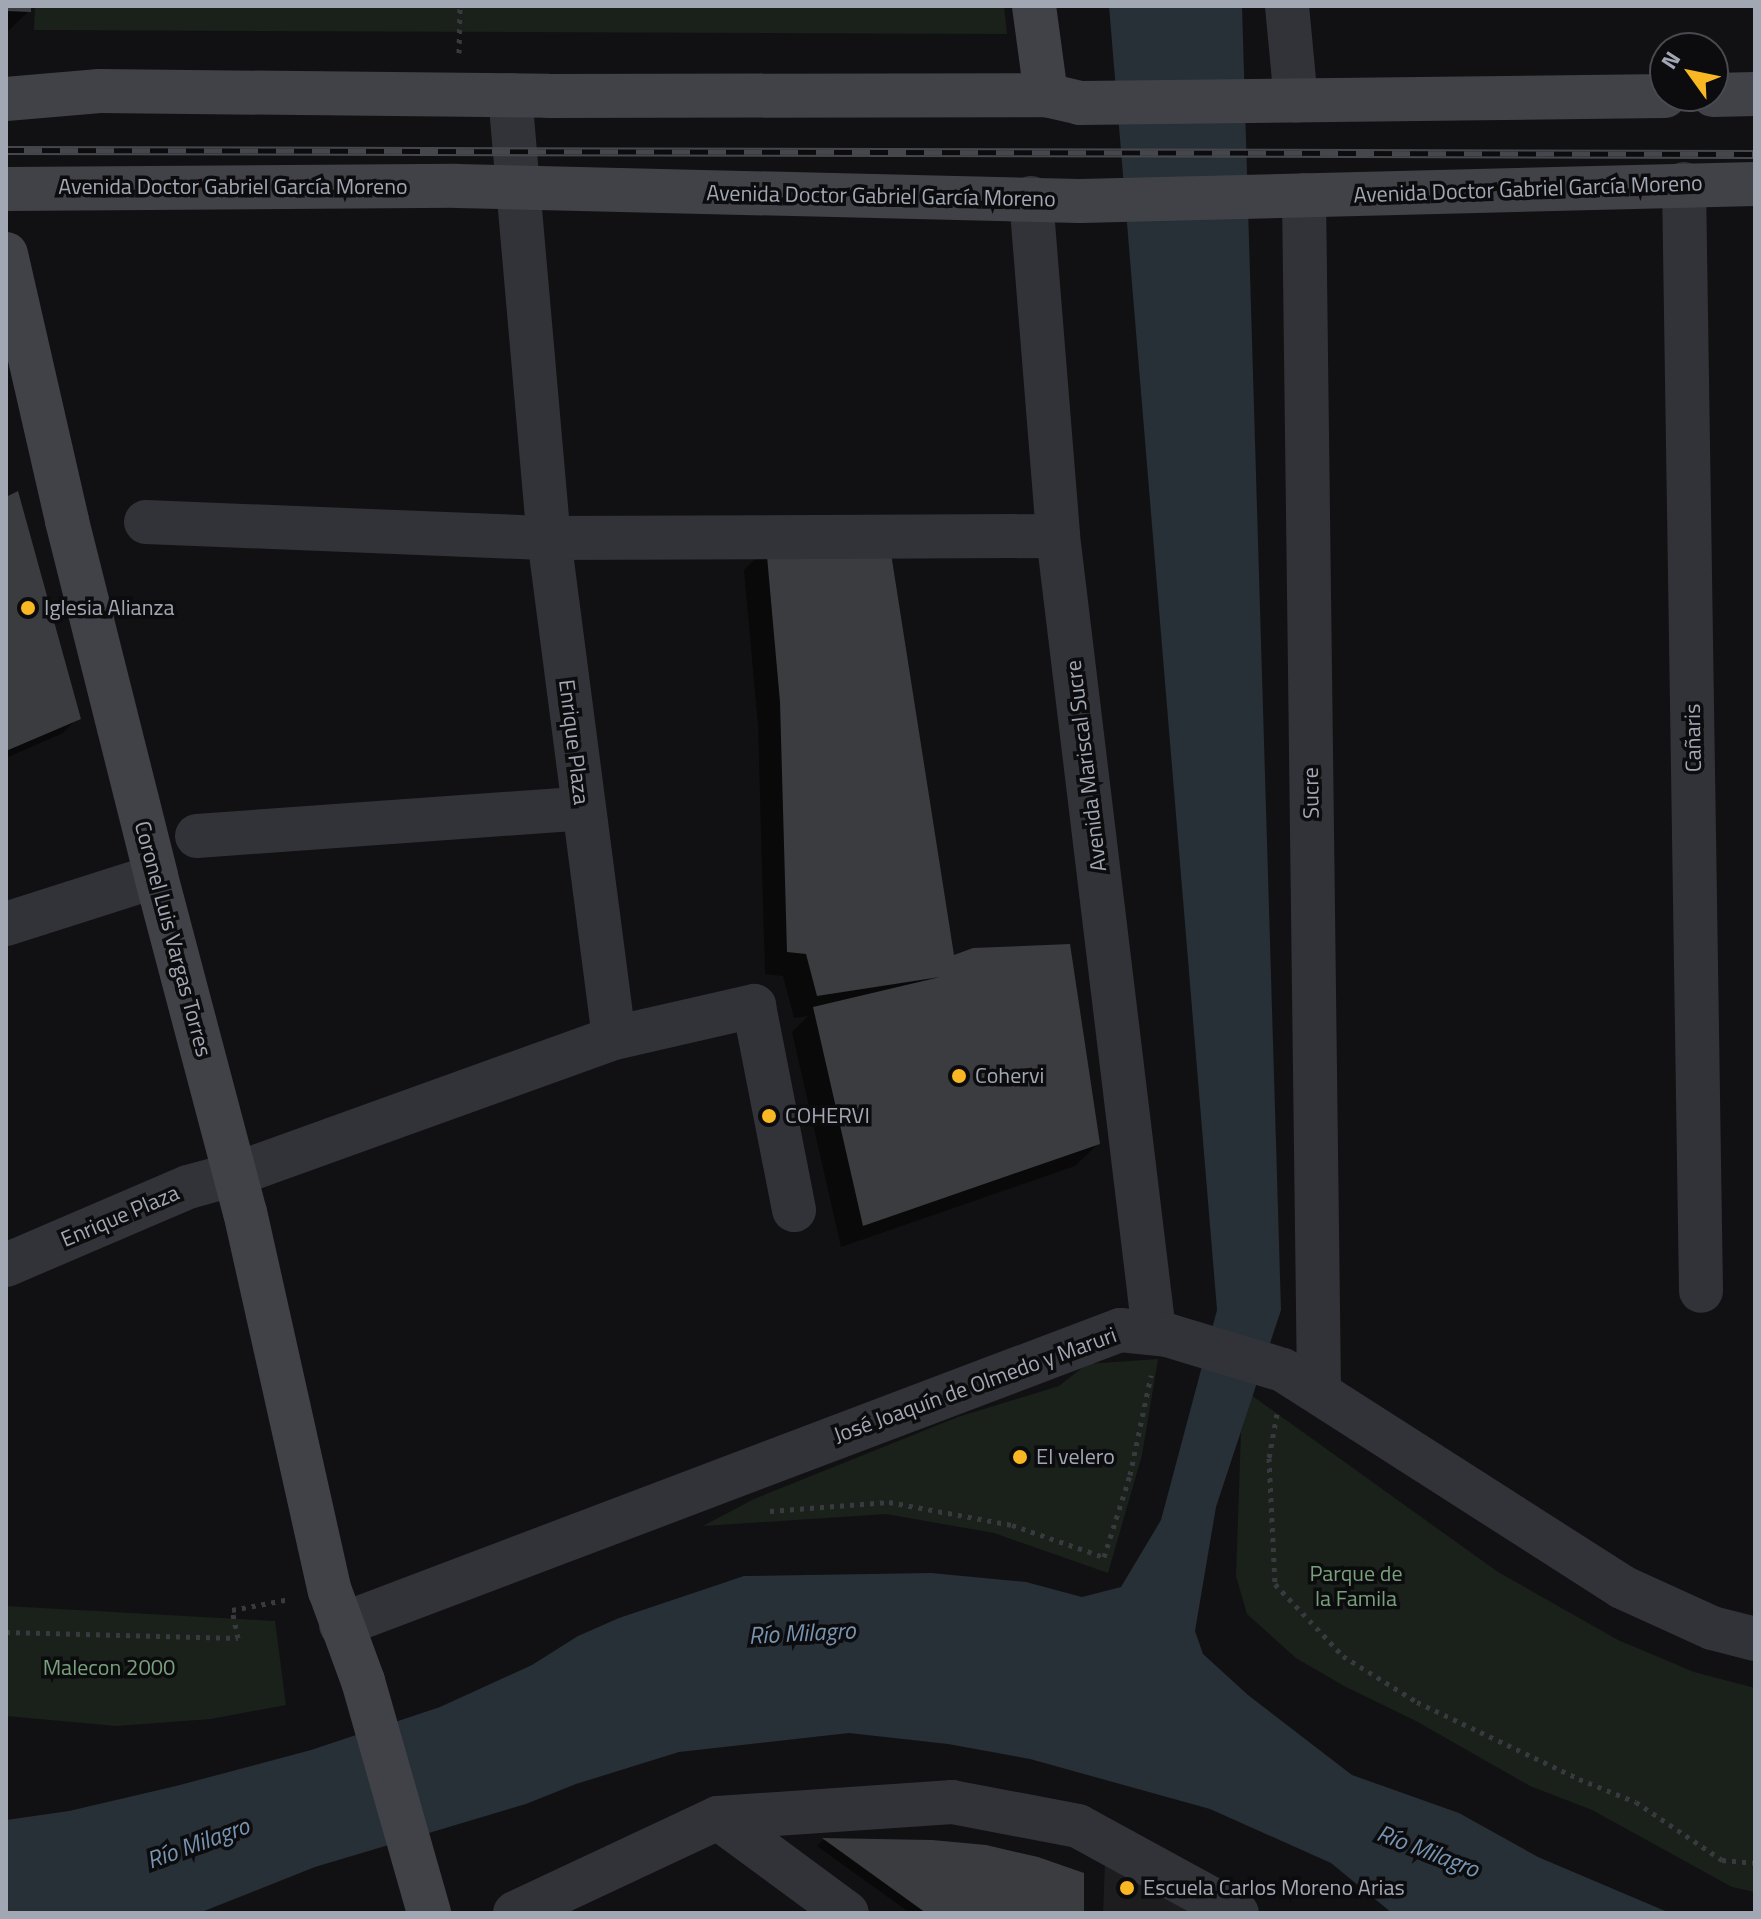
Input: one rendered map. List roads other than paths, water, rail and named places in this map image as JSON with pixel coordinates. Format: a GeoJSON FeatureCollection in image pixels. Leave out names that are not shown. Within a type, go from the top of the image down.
{"type":"FeatureCollection","features":[{"type":"Feature","properties":{"kind":"main road"},"geometry":{"type":"LineString","coordinates":[[1034,6],[1063,99]]}},
{"type":"Feature","properties":{"kind":"main road"},"geometry":{"type":"LineString","coordinates":[[6,99],[100,91],[1282,101],[1649,96]]}},
{"type":"Feature","properties":{"kind":"main road"},"geometry":{"type":"LineString","coordinates":[[1729,95],[1755,94]]}},
{"type":"Feature","properties":{"kind":"main road","name":"Avenida Doctor Gabriel García Moreno"},"geometry":{"type":"LineString","coordinates":[[6,189],[515,187],[1080,201],[1755,184]]}},
{"type":"Feature","properties":{"kind":"main road","name":"Coronel Luis Vargas Torres"},"geometry":{"type":"LineString","coordinates":[[6,254],[67,521],[156,876],[236,1174],[335,1608],[342,1667],[355,1684],[419,1911]]}},
{"type":"Feature","properties":{"kind":"street"},"geometry":{"type":"LineString","coordinates":[[1282,101],[1287,6]]}},
{"type":"Feature","properties":{"kind":"street","name":"Enrique Plaza"},"geometry":{"type":"LineString","coordinates":[[6,1265],[188,1187],[236,1174],[614,1038],[549,538],[515,187],[510,95]]}},
{"type":"Feature","properties":{"kind":"street","name":"Cañaris"},"geometry":{"type":"LineString","coordinates":[[1684,184],[1701,1291]]}},
{"type":"Feature","properties":{"kind":"street","name":"Sucre"},"geometry":{"type":"LineString","coordinates":[[1290,1375],[1304,195]]}},
{"type":"Feature","properties":{"kind":"street","name":"Avenida Mariscal Sucre"},"geometry":{"type":"LineString","coordinates":[[1031,198],[1058,536],[1158,1346]]}},
{"type":"Feature","properties":{"kind":"street"},"geometry":{"type":"LineString","coordinates":[[146,522],[549,538],[1058,536]]}},
{"type":"Feature","properties":{"kind":"street"},"geometry":{"type":"LineString","coordinates":[[197,836],[583,808]]}},
{"type":"Feature","properties":{"kind":"street"},"geometry":{"type":"LineString","coordinates":[[6,924],[156,876]]}},
{"type":"Feature","properties":{"kind":"street"},"geometry":{"type":"LineString","coordinates":[[614,1038],[754,1006],[794,1210]]}},
{"type":"Feature","properties":{"kind":"street","name":"José Joaquín de Olmedo y Maruri"},"geometry":{"type":"LineString","coordinates":[[335,1608],[1120,1330],[1158,1346],[1290,1375],[1622,1587],[1712,1628],[1755,1639]]}},
{"type":"Feature","properties":{"kind":"street"},"geometry":{"type":"LineString","coordinates":[[515,1913],[718,1818],[952,1802],[1078,1826],[1237,1913]]}},
{"type":"Feature","properties":{"kind":"street"},"geometry":{"type":"LineString","coordinates":[[718,1818],[847,1913]]}},
{"type":"Feature","properties":{"kind":"water","name":"Río Milagro"},"geometry":{"type":"Polygon","coordinates":[[[1109,6],[1242,6],[1281,1310],[1216,1507],[1195,1631],[1203,1654],[1248,1695],[1352,1775],[1459,1813],[1538,1857],[1670,1913],[1392,1913],[1331,1863],[1210,1809],[1030,1759],[948,1744],[849,1733],[679,1752],[576,1784],[526,1804],[315,1867],[199,1913],[6,1913],[6,1820],[69,1811],[311,1750],[440,1707],[532,1665],[578,1636],[619,1618],[744,1576],[931,1573],[1026,1582],[1082,1597],[1121,1587],[1161,1520],[1217,1310],[1109,6]]]}},
{"type":"Feature","properties":{"kind":"railway"},"geometry":{"type":"LineString","coordinates":[[6,150],[1755,154]]}},
{"type":"Feature","properties":{"kind":"place","name":"Iglesia Alianza"},"geometry":{"type":"Point","coordinates":[28,608]}},
{"type":"Feature","properties":{"kind":"place","name":"Cohervi"},"geometry":{"type":"Point","coordinates":[959,1076]}},
{"type":"Feature","properties":{"kind":"place","name":"COHERVI"},"geometry":{"type":"Point","coordinates":[769,1116]}},
{"type":"Feature","properties":{"kind":"place","name":"El velero"},"geometry":{"type":"Point","coordinates":[1020,1457]}},
{"type":"Feature","properties":{"kind":"place","name":"Escuela Carlos Moreno Arias"},"geometry":{"type":"Point","coordinates":[1127,1888]}},
{"type":"Feature","properties":{"kind":"park label","name":"Parque de la Famila"},"geometry":{"type":"Point","coordinates":[1356,1586]}},
{"type":"Feature","properties":{"kind":"park label","name":"Malecon 2000"},"geometry":{"type":"Point","coordinates":[109,1668]}}]}
